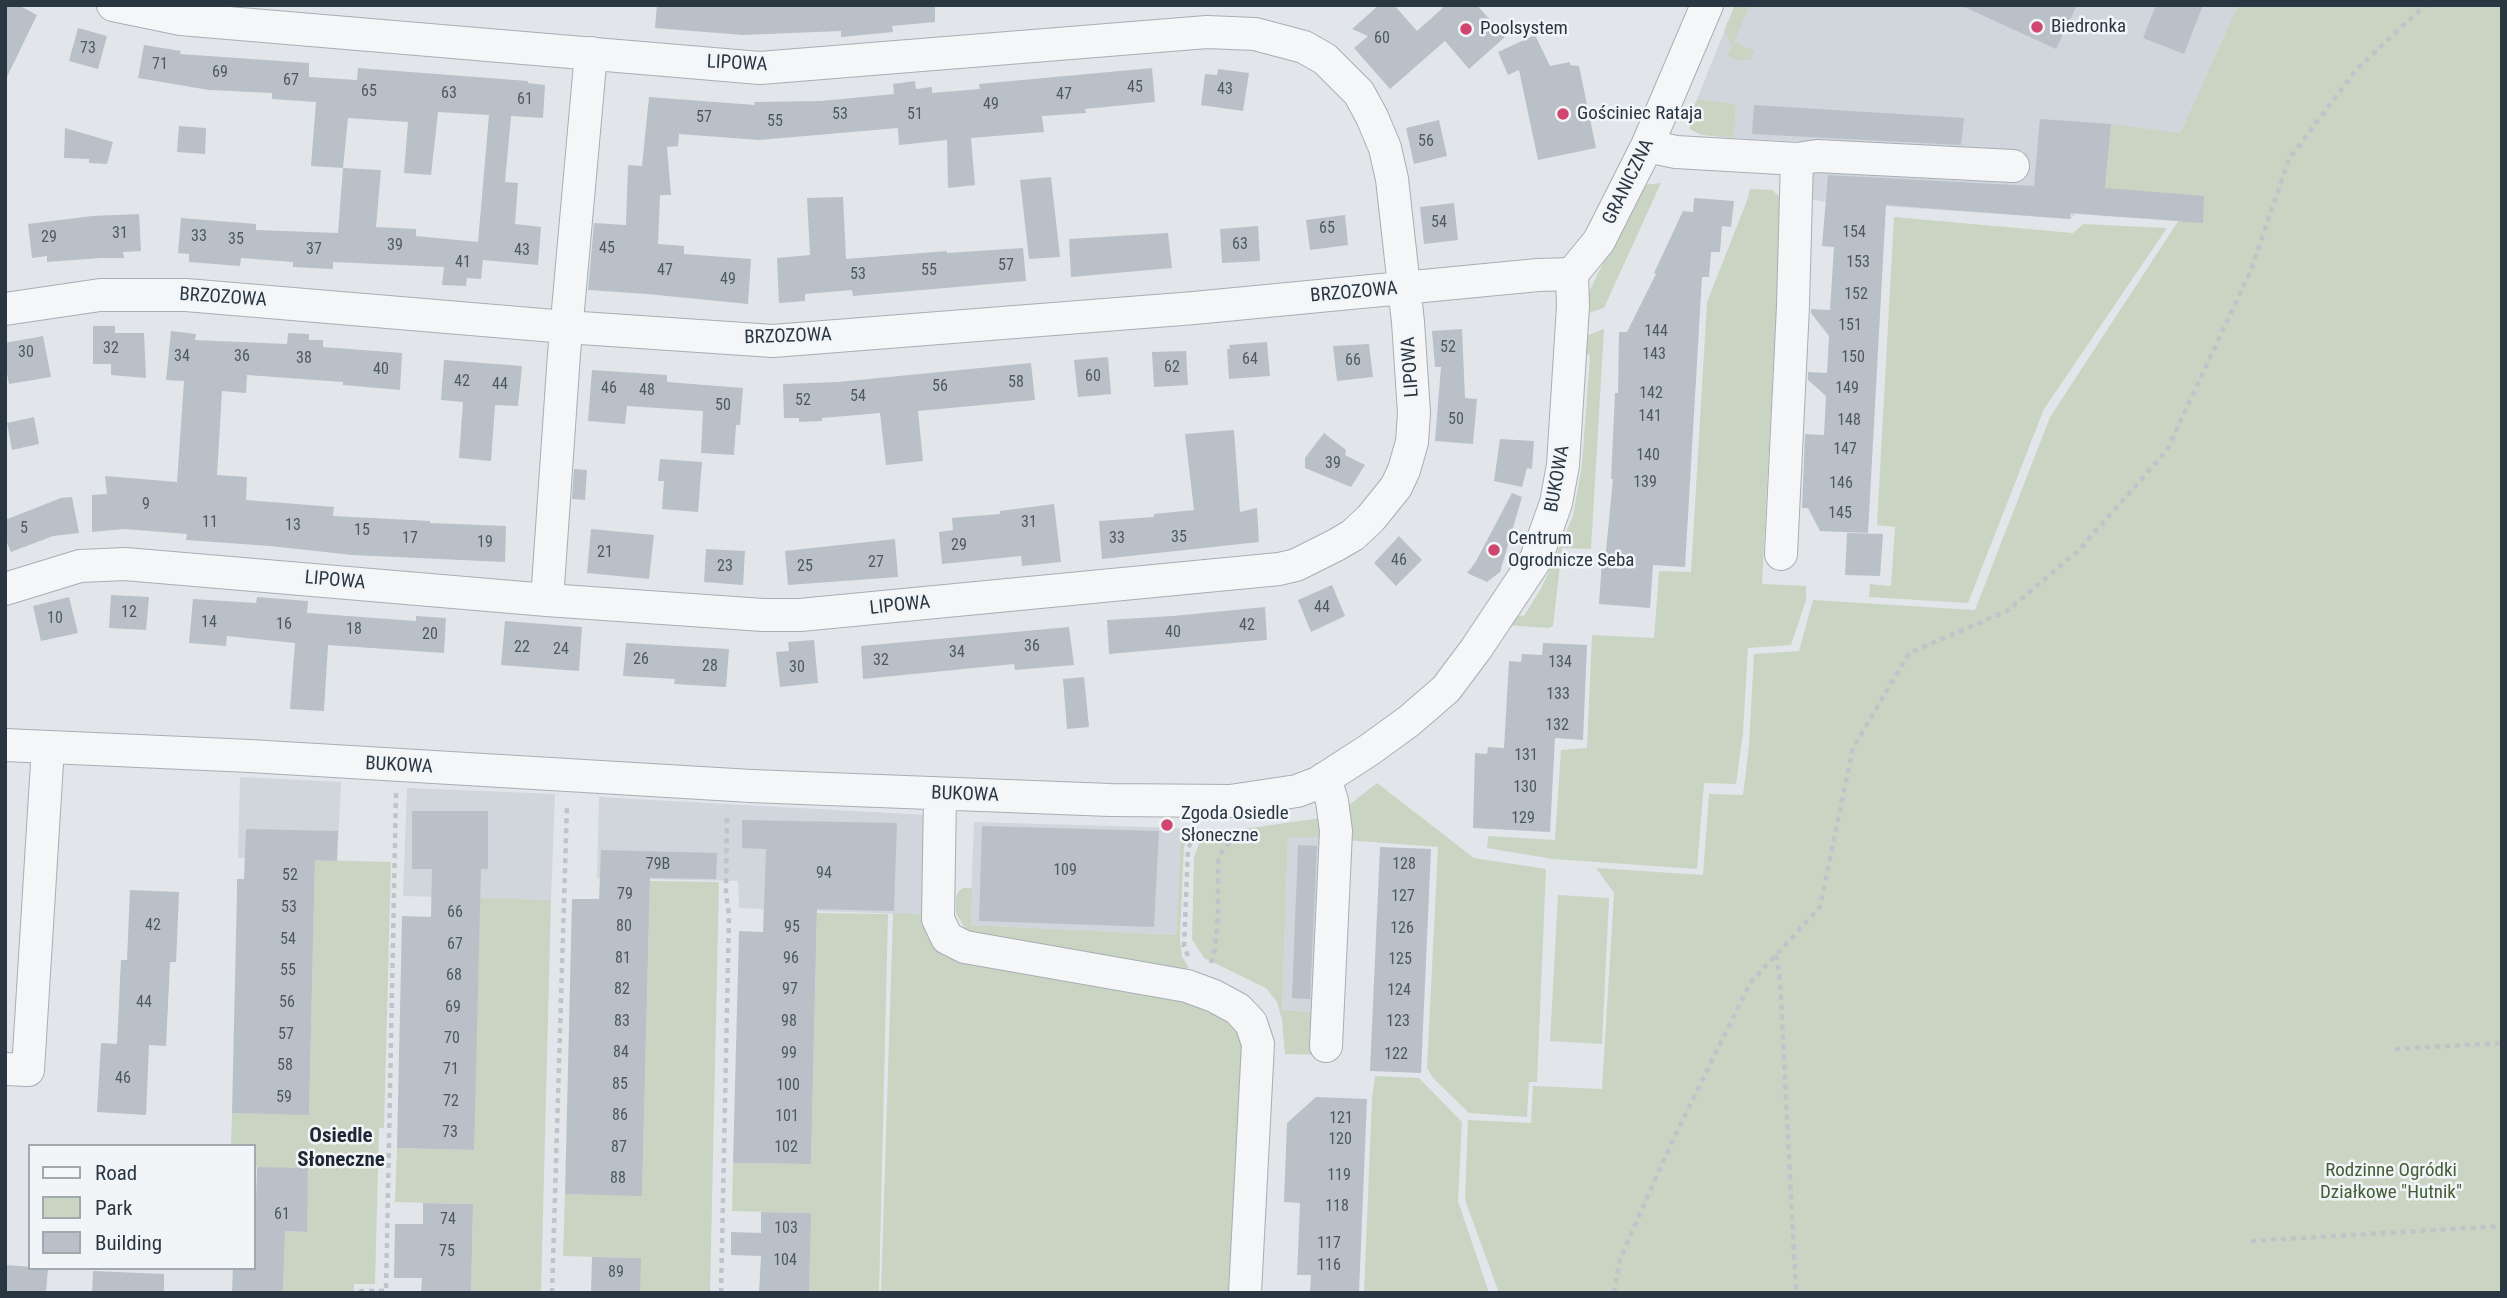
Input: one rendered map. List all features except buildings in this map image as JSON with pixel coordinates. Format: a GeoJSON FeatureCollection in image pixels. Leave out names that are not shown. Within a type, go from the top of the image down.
{"type":"FeatureCollection","features":[{"type":"Feature","properties":{"kind":"street","name":"LIPOWA"},"geometry":{"type":"LineString","coordinates":[[5,589],[80,566],[125,564],[547,600],[763,615],[800,615],[1279,569],[1296,565],[1353,535],[1385,502],[1404,470],[1412,442],[1414,413],[1404,289],[1392,179],[1385,148],[1373,117],[1359,93],[1325,60],[1304,47],[1255,34],[1207,32],[760,68],[181,19],[113,5]]}},
{"type":"Feature","properties":{"kind":"street","name":"GRANICZNA"},"geometry":{"type":"LineString","coordinates":[[1572,274],[1599,241],[1647,146],[1707,5]]}},
{"type":"Feature","properties":{"kind":"street"},"geometry":{"type":"LineString","coordinates":[[547,600],[566,327],[591,53]]}},
{"type":"Feature","properties":{"kind":"street"},"geometry":{"type":"LineString","coordinates":[[1647,146],[1676,152],[1797,159],[1816,156],[2013,166]]}},
{"type":"Feature","properties":{"kind":"street"},"geometry":{"type":"LineString","coordinates":[[1781,554],[1797,159]]}},
{"type":"Feature","properties":{"kind":"street","name":"BRZOZOWA"},"geometry":{"type":"LineString","coordinates":[[5,309],[100,295],[186,295],[566,327],[773,341],[1572,274]]}},
{"type":"Feature","properties":{"kind":"street","name":"BUKOWA"},"geometry":{"type":"LineString","coordinates":[[5,745],[940,794],[1230,801],[1297,791],[1325,778],[1409,721],[1446,689],[1484,638],[1536,559],[1556,503],[1563,465],[1573,306],[1572,274]]}},
{"type":"Feature","properties":{"kind":"street"},"geometry":{"type":"LineString","coordinates":[[5,1069],[28,1070],[48,747]]}},
{"type":"Feature","properties":{"kind":"street"},"geometry":{"type":"LineString","coordinates":[[1325,778],[1336,831],[1326,1046]]}},
{"type":"Feature","properties":{"kind":"street"},"geometry":{"type":"LineString","coordinates":[[940,794],[938,919],[947,938],[965,947],[1188,986],[1238,1009],[1251,1023],[1258,1044],[1245,1293]]}},
{"type":"Feature","properties":{"kind":"path"},"geometry":{"type":"LineString","coordinates":[[1614,1293],[1620,1259],[1670,1146],[1750,983],[1820,907],[1853,748],[1909,653],[2007,611],[2078,551],[2167,450],[2252,270],[2289,159],[2356,70],[2425,5]]}},
{"type":"Feature","properties":{"kind":"path"},"geometry":{"type":"LineString","coordinates":[[361,1293],[386,1291],[397,766]]}},
{"type":"Feature","properties":{"kind":"path"},"geometry":{"type":"LineString","coordinates":[[552,1293],[568,794]]}},
{"type":"Feature","properties":{"kind":"path"},"geometry":{"type":"LineString","coordinates":[[1189,960],[1184,946],[1188,848],[1201,826],[1195,801]]}},
{"type":"Feature","properties":{"kind":"path"},"geometry":{"type":"LineString","coordinates":[[721,1293],[729,915],[726,892],[727,812]]}},
{"type":"Feature","properties":{"kind":"path"},"geometry":{"type":"LineString","coordinates":[[1208,970],[1215,949],[1218,862],[1223,849],[1240,832],[1252,826]]}},
{"type":"Feature","properties":{"kind":"path"},"geometry":{"type":"LineString","coordinates":[[1776,955],[1780,980],[1796,1293]]}},
{"type":"Feature","properties":{"kind":"path"},"geometry":{"type":"LineString","coordinates":[[2395,1049],[2502,1043]]}},
{"type":"Feature","properties":{"kind":"path"},"geometry":{"type":"LineString","coordinates":[[2251,1241],[2502,1226]]}},
{"type":"Feature","properties":{"kind":"shaded area"},"geometry":{"type":"Polygon","coordinates":[[[1735,5],[2238,5],[2180,133],[2111,125],[2103,216],[2076,214],[2070,219],[1826,202],[1803,198],[1805,142],[1734,138],[1736,104],[1697,99],[1735,5]]]}},
{"type":"Feature","properties":{"kind":"shaded area"},"geometry":{"type":"Polygon","coordinates":[[[240,777],[341,782],[337,861],[238,858],[240,777]]]}},
{"type":"Feature","properties":{"kind":"shaded area"},"geometry":{"type":"Polygon","coordinates":[[[407,788],[555,794],[551,900],[403,896],[407,788]]]}},
{"type":"Feature","properties":{"kind":"shaded area"},"geometry":{"type":"Polygon","coordinates":[[[599,797],[927,815],[929,915],[739,908],[738,881],[597,878],[599,797]]]}},
{"type":"Feature","properties":{"kind":"shaded area"},"geometry":{"type":"Polygon","coordinates":[[[974,822],[1181,828],[1176,935],[970,925],[974,822]]]}},
{"type":"Feature","properties":{"kind":"shaded area"},"geometry":{"type":"Polygon","coordinates":[[[1288,837],[1327,837],[1323,1013],[1282,1010],[1288,837]]]}},
{"type":"Feature","properties":{"kind":"green space"},"geometry":{"type":"Polygon","coordinates":[[[1735,5],[1750,5],[1734,42],[1755,51],[1750,60],[1737,60],[1727,56],[1732,46],[1724,31],[1735,5]]]}},
{"type":"Feature","properties":{"kind":"green space","name":"Rodzinne Ogródki Działkowe \"Hutnik\""},"geometry":{"type":"Polygon","coordinates":[[[2238,5],[2497,5],[2502,9],[2502,1293],[1499,1293],[1465,1200],[1468,1120],[1531,1123],[1533,1086],[1602,1089],[1614,893],[1596,868],[1703,875],[1709,794],[1743,795],[1754,654],[1799,651],[1813,600],[1975,610],[2050,417],[2179,220],[2103,216],[2111,124],[2180,133],[2238,5]]]}},
{"type":"Feature","properties":{"kind":"green space"},"geometry":{"type":"Polygon","coordinates":[[[1697,99],[1736,104],[1734,138],[1701,135],[1690,129],[1690,117],[1697,99]]]}},
{"type":"Feature","properties":{"kind":"green space"},"geometry":{"type":"Polygon","coordinates":[[[1661,183],[1604,308],[1582,315],[1587,296],[1639,190],[1644,185],[1661,183]]]}},
{"type":"Feature","properties":{"kind":"green space"},"geometry":{"type":"Polygon","coordinates":[[[1750,189],[1772,190],[1782,199],[1762,584],[1806,586],[1806,600],[1791,645],[1748,648],[1743,733],[1736,784],[1704,783],[1697,869],[1553,859],[1487,848],[1488,836],[1555,840],[1561,750],[1587,748],[1592,635],[1654,638],[1659,571],[1691,572],[1707,302],[1750,189]]]}},
{"type":"Feature","properties":{"kind":"green space"},"geometry":{"type":"Polygon","coordinates":[[[1894,217],[2073,233],[2083,224],[2167,228],[2044,409],[1968,603],[1869,597],[1870,584],[1891,586],[1895,527],[1877,525],[1894,217]]]}},
{"type":"Feature","properties":{"kind":"green space"},"geometry":{"type":"Polygon","coordinates":[[[1604,329],[1591,549],[1562,548],[1553,626],[1505,625],[1511,615],[1524,616],[1542,587],[1573,516],[1582,464],[1590,356],[1580,347],[1581,338],[1604,329]]]}},
{"type":"Feature","properties":{"kind":"green space"},"geometry":{"type":"Polygon","coordinates":[[[1377,783],[1474,858],[1546,869],[1537,1082],[1529,1082],[1527,1117],[1469,1113],[1433,1078],[1427,1068],[1438,847],[1347,840],[1349,805],[1377,783]]]}},
{"type":"Feature","properties":{"kind":"green space"},"geometry":{"type":"Polygon","coordinates":[[[1321,818],[1327,837],[1288,837],[1282,1010],[1323,1013],[1321,1055],[1285,1054],[1282,1020],[1277,1002],[1266,988],[1204,958],[1192,939],[1194,857],[1201,838],[1215,833],[1321,818]]]}},
{"type":"Feature","properties":{"kind":"green space"},"geometry":{"type":"Polygon","coordinates":[[[1181,828],[1194,829],[1184,847],[1180,939],[1182,957],[1189,967],[1182,971],[973,937],[956,913],[958,892],[963,888],[972,888],[971,925],[1176,935],[1181,828]]]}},
{"type":"Feature","properties":{"kind":"green space"},"geometry":{"type":"Polygon","coordinates":[[[315,860],[391,862],[384,1128],[379,1128],[375,1284],[354,1284],[354,1293],[283,1293],[285,1231],[306,1232],[308,1169],[256,1167],[256,1144],[231,1144],[232,1113],[309,1114],[315,860]]]}},
{"type":"Feature","properties":{"kind":"green space"},"geometry":{"type":"Polygon","coordinates":[[[650,881],[719,882],[710,1293],[640,1293],[640,1258],[563,1256],[565,1194],[642,1195],[650,881]]]}},
{"type":"Feature","properties":{"kind":"green space"},"geometry":{"type":"Polygon","coordinates":[[[1558,895],[1609,898],[1602,1044],[1550,1041],[1558,895]]]}},
{"type":"Feature","properties":{"kind":"green space"},"geometry":{"type":"Polygon","coordinates":[[[480,898],[551,900],[541,1293],[471,1293],[473,1204],[395,1202],[397,1148],[473,1150],[480,898]]]}},
{"type":"Feature","properties":{"kind":"green space"},"geometry":{"type":"Polygon","coordinates":[[[817,913],[888,914],[879,1293],[809,1293],[810,1213],[732,1211],[733,1163],[811,1164],[817,913]]]}},
{"type":"Feature","properties":{"kind":"green space"},"geometry":{"type":"Polygon","coordinates":[[[893,913],[929,915],[930,934],[1185,993],[1244,1027],[1251,1088],[1239,1091],[1229,1293],[881,1293],[893,913]]]}},
{"type":"Feature","properties":{"kind":"green space"},"geometry":{"type":"Polygon","coordinates":[[[1375,1076],[1419,1078],[1462,1122],[1458,1201],[1489,1293],[1364,1293],[1375,1076]]]}},
{"type":"Feature","properties":{"kind":"place","name":"Biedronka"},"geometry":{"type":"Point","coordinates":[2037,27]}},
{"type":"Feature","properties":{"kind":"place","name":"Poolsystem"},"geometry":{"type":"Point","coordinates":[1466,29]}},
{"type":"Feature","properties":{"kind":"place","name":"Gościniec Rataja"},"geometry":{"type":"Point","coordinates":[1563,114]}},
{"type":"Feature","properties":{"kind":"place","name":"Centrum Ogrodnicze Seba"},"geometry":{"type":"Point","coordinates":[1494,550]}},
{"type":"Feature","properties":{"kind":"place","name":"Zgoda Osiedle Słoneczne"},"geometry":{"type":"Point","coordinates":[1167,825]}},
{"type":"Feature","properties":{"kind":"district","name":"Osiedle Słoneczne"},"geometry":{"type":"Point","coordinates":[341,1149]}}]}
